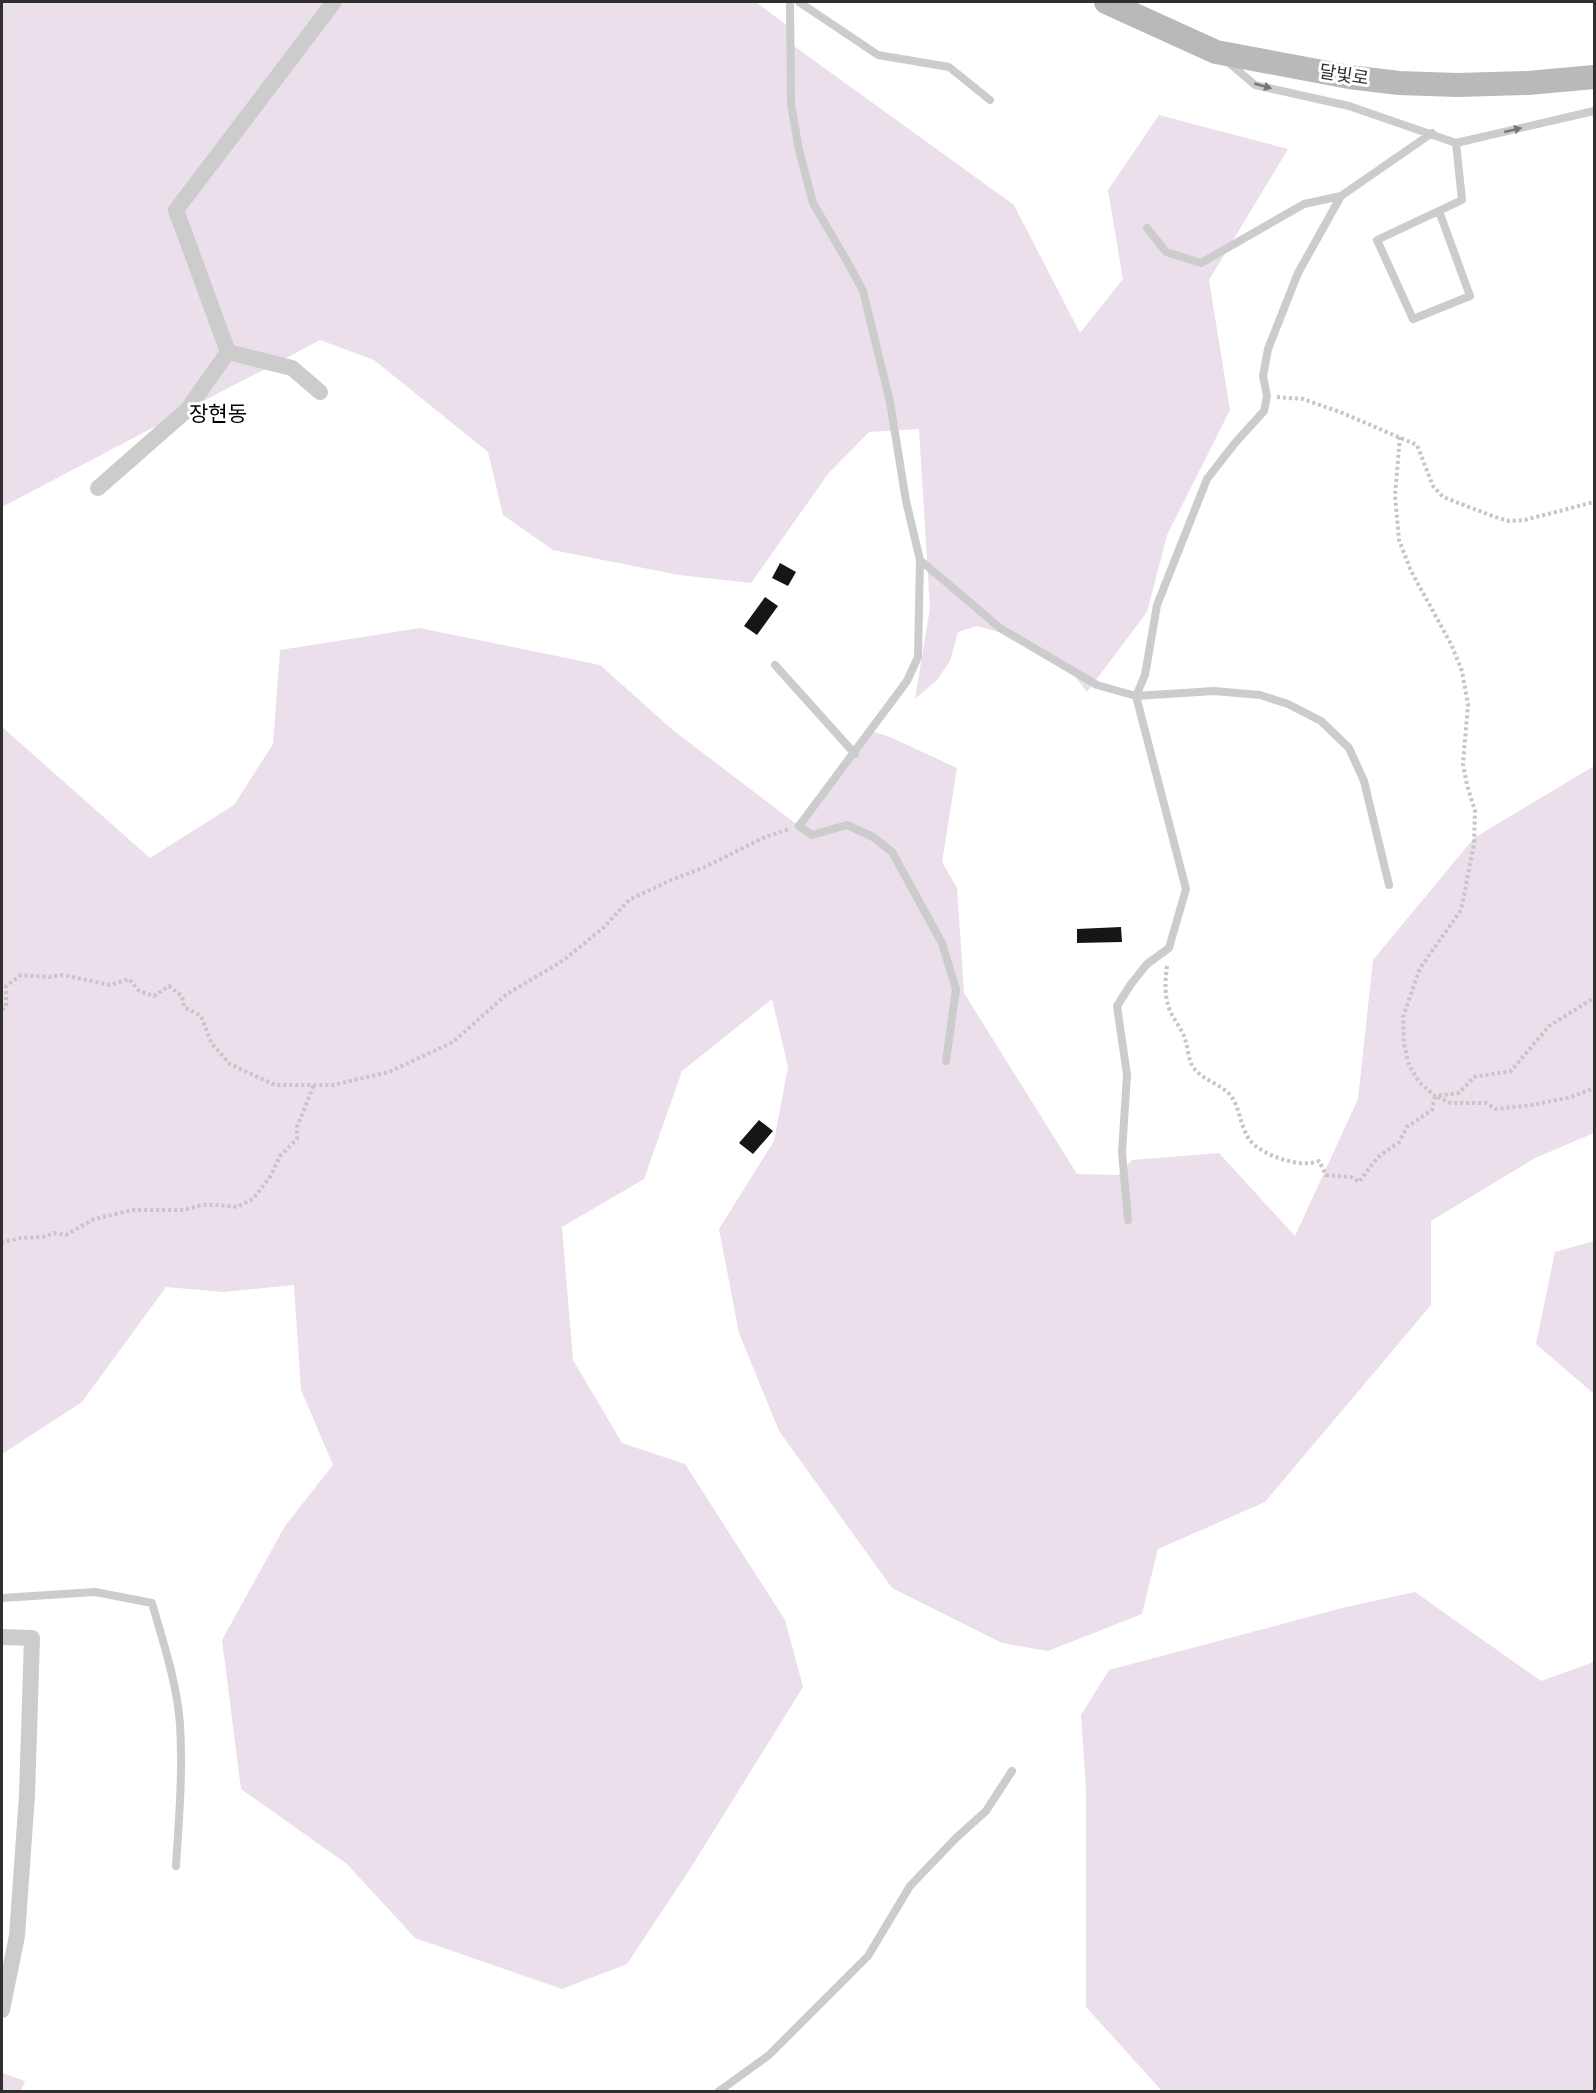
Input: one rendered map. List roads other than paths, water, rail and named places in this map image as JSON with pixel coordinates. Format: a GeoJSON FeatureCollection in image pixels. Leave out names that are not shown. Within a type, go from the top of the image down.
{"type":"FeatureCollection","features":[{"type":"Feature","properties":{"kind":"main road","name":"달빛로"},"geometry":{"type":"LineString","coordinates":[[1106,2],[1216,52],[1349,77],[1399,83],[1528,83],[1594,77]]}},
{"type":"Feature","properties":{"kind":"street"},"geometry":{"type":"LineString","coordinates":[[228,352],[177,210],[334,2]]}},
{"type":"Feature","properties":{"kind":"street"},"geometry":{"type":"LineString","coordinates":[[228,352],[292,369],[320,392]]}},
{"type":"Feature","properties":{"kind":"street"},"geometry":{"type":"LineString","coordinates":[[98,488],[187,410],[228,352]]}},
{"type":"Feature","properties":{"kind":"street"},"geometry":{"type":"LineString","coordinates":[[2,1637],[32,1638],[28,1784],[17,1936],[2,2010]]}},
{"type":"Feature","properties":{"kind":"lane"},"geometry":{"type":"LineString","coordinates":[[790,2],[791,104],[799,150],[813,203],[863,291],[890,402],[906,501],[920,560],[918,657],[908,681],[799,826],[812,836],[847,825],[873,837],[892,852],[942,943],[956,989],[946,1061]]}},
{"type":"Feature","properties":{"kind":"lane"},"geometry":{"type":"LineString","coordinates":[[799,2],[878,54],[949,67],[990,100]]}},
{"type":"Feature","properties":{"kind":"lane"},"geometry":{"type":"LineString","coordinates":[[1216,52],[1255,85],[1349,106],[1456,143],[1594,111]]}},
{"type":"Feature","properties":{"kind":"lane"},"geometry":{"type":"LineString","coordinates":[[1147,228],[1166,252],[1201,263],[1304,204],[1341,196],[1432,133]]}},
{"type":"Feature","properties":{"kind":"lane"},"geometry":{"type":"LineString","coordinates":[[1439,211],[1470,296],[1413,319],[1377,240],[1462,200],[1456,143]]}},
{"type":"Feature","properties":{"kind":"lane"},"geometry":{"type":"LineString","coordinates":[[1128,1220],[1122,1152],[1127,1075],[1117,1006],[1147,964],[1169,948],[1186,889],[1136,696],[1145,675],[1157,605],[1207,479],[1264,411],[1268,396],[1263,376],[1268,349],[1279,318],[1298,273],[1341,196]]}},
{"type":"Feature","properties":{"kind":"lane"},"geometry":{"type":"LineString","coordinates":[[920,560],[1000,628],[1097,685],[1136,696],[1214,691],[1260,695],[1288,704],[1321,721],[1349,748],[1364,781],[1389,885]]}},
{"type":"Feature","properties":{"kind":"lane"},"geometry":{"type":"LineString","coordinates":[[775,665],[855,754]]}},
{"type":"Feature","properties":{"kind":"lane"},"geometry":{"type":"LineString","coordinates":[[2,1598],[95,1592],[152,1603],[170,1671],[180,1722],[182,1788],[176,1866]]}},
{"type":"Feature","properties":{"kind":"lane"},"geometry":{"type":"LineString","coordinates":[[718,2091],[769,2055],[868,1956],[910,1887],[956,1838],[986,1811],[1012,1771]]}},
{"type":"Feature","properties":{"kind":"district","name":"장현동"},"geometry":{"type":"Point","coordinates":[218,414]}}]}
